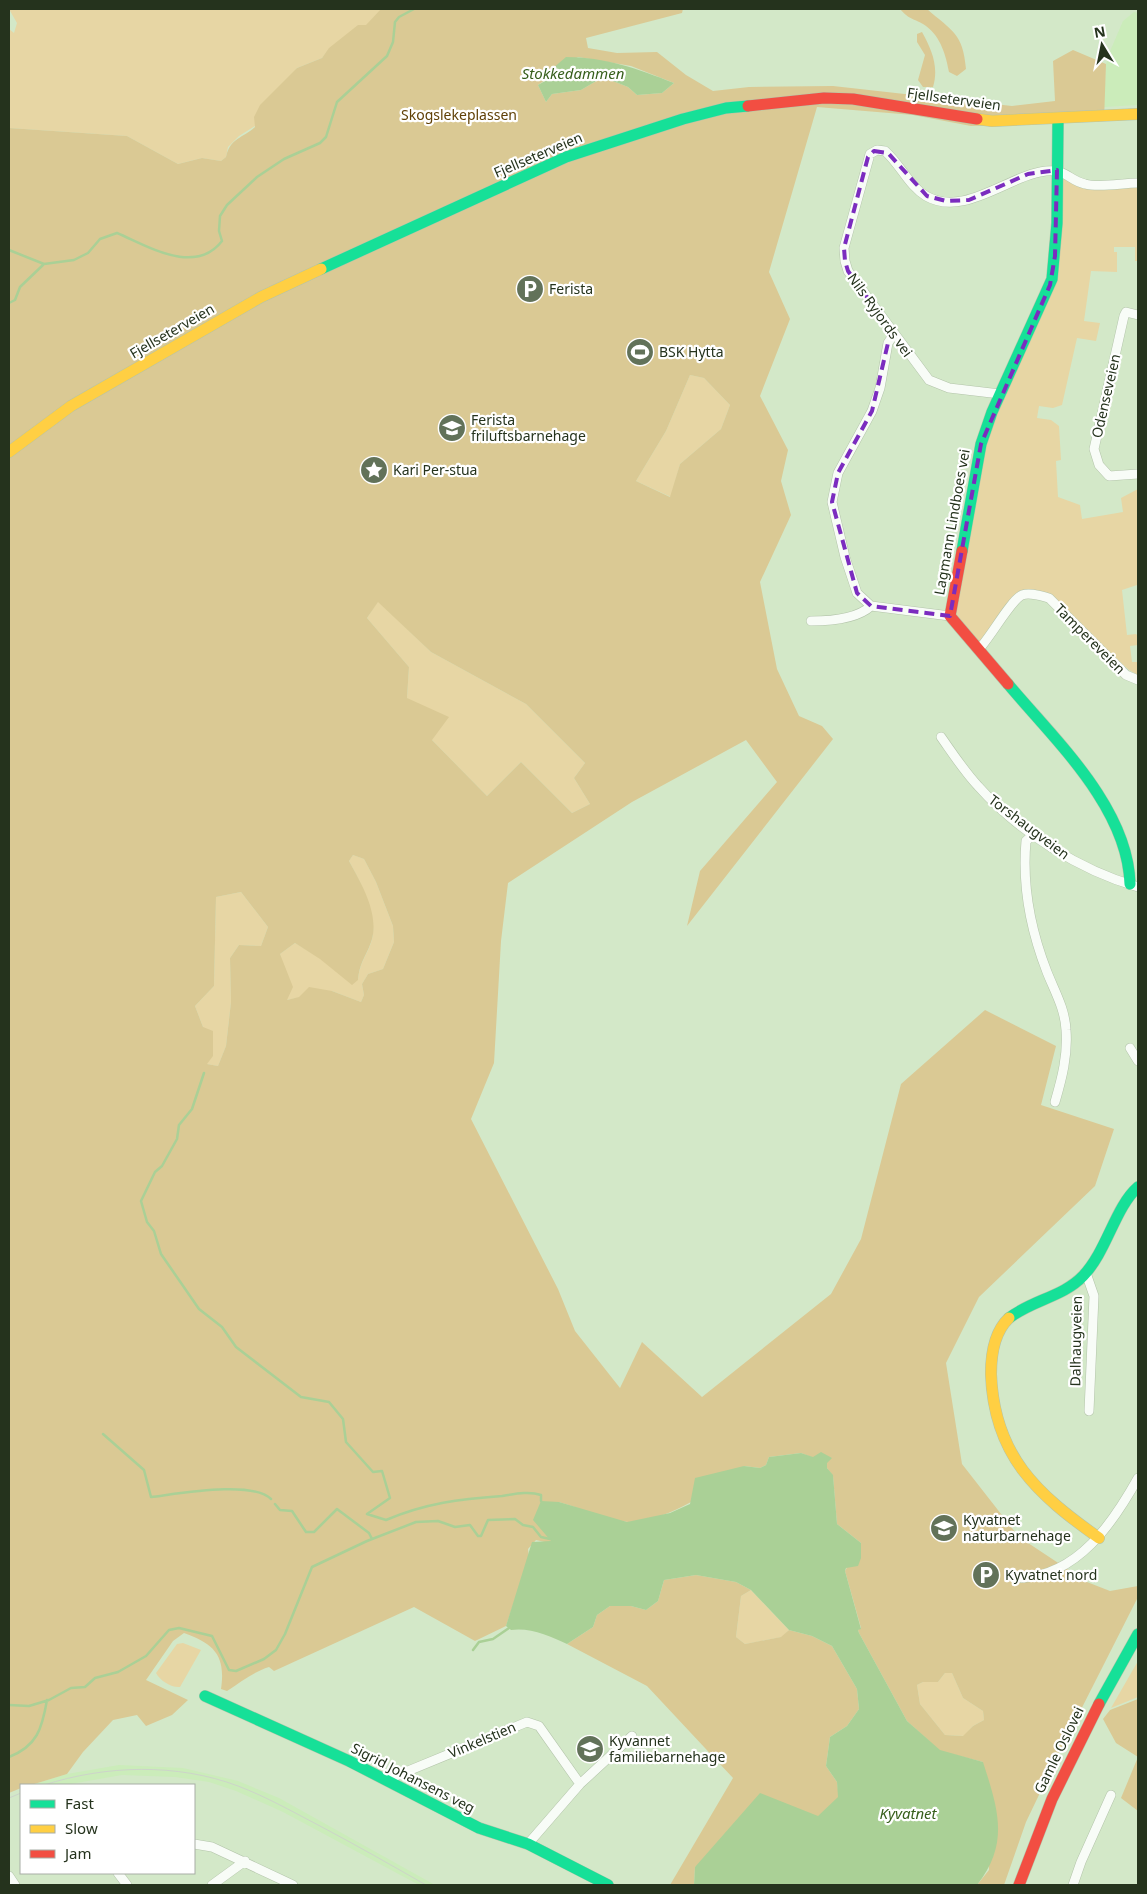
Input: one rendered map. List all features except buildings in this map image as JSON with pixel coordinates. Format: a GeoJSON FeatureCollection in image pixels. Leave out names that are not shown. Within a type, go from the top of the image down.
{"type":"FeatureCollection","features":[{"type":"Feature","properties":{"kind":"street","name":"Fjellseterveien"},"geometry":{"type":"LineString","coordinates":[[9,452],[71,406],[261,297],[557,160],[683,119],[735,106],[824,98],[861,100],[992,121],[1138,114]]}},
{"type":"Feature","properties":{"kind":"street","name":"Lagmann Lindboes vei"},"geometry":{"type":"LineString","coordinates":[[1058,119],[1056,248],[1050,285],[1000,394],[982,444],[950,616],[1083,773],[1101,798],[1116,828],[1134,886]]}},
{"type":"Feature","properties":{"kind":"street","name":"Nils Ryjords vei"},"geometry":{"type":"LineString","coordinates":[[1000,394],[949,388],[936,384],[919,370],[848,271],[844,261],[844,248],[868,157],[877,150],[888,153],[911,182],[927,196],[946,202],[968,200],[1028,174],[1057,170]]}},
{"type":"Feature","properties":{"kind":"street"},"geometry":{"type":"LineString","coordinates":[[1057,170],[1069,174],[1085,184],[1138,183]]}},
{"type":"Feature","properties":{"kind":"street","name":"Odenseveien"},"geometry":{"type":"LineString","coordinates":[[1138,315],[1126,312],[1094,450],[1099,466],[1109,476],[1138,474]]}},
{"type":"Feature","properties":{"kind":"street"},"geometry":{"type":"LineString","coordinates":[[894,334],[888,343],[880,388],[872,411],[838,473],[832,502],[845,557],[857,593],[871,606],[950,616]]}},
{"type":"Feature","properties":{"kind":"street","name":"Tampereveien"},"geometry":{"type":"LineString","coordinates":[[979,649],[990,638],[1015,601],[1022,595],[1036,594],[1049,598],[1126,675],[1138,680]]}},
{"type":"Feature","properties":{"kind":"street"},"geometry":{"type":"LineString","coordinates":[[811,621],[865,612],[871,606]]}},
{"type":"Feature","properties":{"kind":"street","name":"Torshaugveien"},"geometry":{"type":"LineString","coordinates":[[941,737],[979,787],[1034,834],[1076,862],[1134,886]]}},
{"type":"Feature","properties":{"kind":"street"},"geometry":{"type":"LineString","coordinates":[[1034,834],[1026,841],[1024,868],[1029,915],[1047,972],[1059,997],[1066,1029],[1064,1072],[1055,1102]]}},
{"type":"Feature","properties":{"kind":"street"},"geometry":{"type":"LineString","coordinates":[[1130,1048],[1138,1061]]}},
{"type":"Feature","properties":{"kind":"street","name":"Dalhaugveien"},"geometry":{"type":"LineString","coordinates":[[1098,1538],[1037,1490],[1023,1472],[1002,1433],[996,1411],[991,1378],[995,1342],[1004,1322],[1021,1311],[1069,1288],[1086,1273],[1130,1194],[1138,1187]]}},
{"type":"Feature","properties":{"kind":"street","name":"Dalhaugveien"},"geometry":{"type":"LineString","coordinates":[[1086,1273],[1094,1296],[1089,1411]]}},
{"type":"Feature","properties":{"kind":"street"},"geometry":{"type":"LineString","coordinates":[[1021,1578],[1031,1577],[1056,1568],[1098,1538],[1116,1517],[1138,1478]]}},
{"type":"Feature","properties":{"kind":"street","name":"Gamle Oslovei"},"geometry":{"type":"LineString","coordinates":[[1019,1885],[1039,1829],[1084,1730],[1138,1634]]}},
{"type":"Feature","properties":{"kind":"street","name":"Sigrid Johansens veg"},"geometry":{"type":"LineString","coordinates":[[205,1696],[386,1780],[478,1828],[528,1844],[608,1885]]}},
{"type":"Feature","properties":{"kind":"street","name":"Vinkelstien"},"geometry":{"type":"LineString","coordinates":[[386,1780],[527,1722],[539,1726],[580,1784]]}},
{"type":"Feature","properties":{"kind":"street"},"geometry":{"type":"LineString","coordinates":[[528,1844],[580,1784],[632,1736]]}},
{"type":"Feature","properties":{"kind":"street"},"geometry":{"type":"LineString","coordinates":[[1073,1885],[1081,1862],[1111,1795]]}},
{"type":"Feature","properties":{"kind":"street"},"geometry":{"type":"LineString","coordinates":[[195,1844],[212,1847],[293,1885]]}},
{"type":"Feature","properties":{"kind":"street"},"geometry":{"type":"LineString","coordinates":[[212,1885],[245,1861]]}},
{"type":"Feature","properties":{"kind":"street"},"geometry":{"type":"LineString","coordinates":[[119,1874],[127,1885]]}},
{"type":"Feature","properties":{"kind":"street"},"geometry":{"type":"LineString","coordinates":[[9,1876],[15,1885]]}},
{"type":"Feature","properties":{"kind":"highlighted area"},"geometry":{"type":"Polygon","coordinates":[[[874,151],[888,153],[927,196],[946,201],[969,200],[1028,174],[1057,170],[1055,256],[1050,285],[981,444],[950,616],[871,606],[857,593],[832,502],[838,473],[872,411],[888,343],[894,334],[848,271],[845,261],[844,248],[868,157],[874,151]]]}},
{"type":"Feature","properties":{"kind":"shaded area"},"geometry":{"type":"Polygon","coordinates":[[[9,9],[381,10],[366,26],[330,48],[322,58],[297,68],[255,126],[239,136],[228,147],[226,157],[221,161],[202,158],[178,164],[127,136],[9,128],[9,29],[14,33],[17,23],[9,9]]]}},
{"type":"Feature","properties":{"kind":"shaded area"},"geometry":{"type":"Polygon","coordinates":[[[1134,12],[1138,13],[1138,105],[1104,107],[1106,64],[1123,21],[1134,12]]]}},
{"type":"Feature","properties":{"kind":"shaded area"},"geometry":{"type":"Polygon","coordinates":[[[1057,170],[1085,184],[1138,186],[1138,261],[1135,261],[1135,247],[1114,247],[1114,252],[1117,252],[1117,272],[1091,271],[1084,321],[1100,323],[1096,341],[1077,338],[1062,405],[1053,408],[1039,406],[1037,418],[1051,420],[1059,426],[1061,460],[1056,461],[1058,497],[1080,505],[1082,519],[1123,512],[1121,498],[1138,489],[1138,595],[1137,585],[1122,590],[1127,635],[1136,634],[1138,636],[1138,645],[1130,646],[1132,662],[1138,662],[1138,675],[1129,670],[1049,598],[1022,595],[979,649],[950,616],[981,444],[1050,285],[1057,170]]]}},
{"type":"Feature","properties":{"kind":"shaded area"},"geometry":{"type":"Polygon","coordinates":[[[690,375],[704,378],[730,405],[721,429],[680,464],[671,497],[636,481],[666,431],[690,375]]]}},
{"type":"Feature","properties":{"kind":"shaded area"},"geometry":{"type":"Polygon","coordinates":[[[378,601],[431,652],[526,704],[585,763],[574,778],[590,804],[572,813],[521,762],[487,796],[432,740],[407,698],[409,667],[367,618],[378,601]]]}},
{"type":"Feature","properties":{"kind":"shaded area"},"geometry":{"type":"Polygon","coordinates":[[[353,855],[364,859],[376,882],[393,926],[394,942],[383,969],[368,974],[362,984],[364,995],[361,1002],[332,991],[287,1000],[280,954],[295,943],[358,980],[360,967],[370,945],[373,930],[367,899],[349,861],[353,855]]]}},
{"type":"Feature","properties":{"kind":"shaded area"},"geometry":{"type":"Polygon","coordinates":[[[241,892],[268,927],[261,946],[239,945],[230,958],[231,1002],[226,1046],[218,1066],[207,1064],[203,1027],[195,1006],[214,986],[216,897],[241,892]]]}},
{"type":"Feature","properties":{"kind":"shaded area"},"geometry":{"type":"Polygon","coordinates":[[[751,1590],[789,1630],[782,1637],[745,1644],[736,1637],[741,1596],[751,1590]]]}},
{"type":"Feature","properties":{"kind":"shaded area"},"geometry":{"type":"Polygon","coordinates":[[[183,1643],[201,1650],[180,1687],[177,1687],[163,1681],[156,1673],[177,1644],[183,1643]]]}},
{"type":"Feature","properties":{"kind":"shaded area"},"geometry":{"type":"Polygon","coordinates":[[[1138,1661],[1138,1697],[1111,1708],[1138,1661]]]}},
{"type":"Feature","properties":{"kind":"shaded area"},"geometry":{"type":"Polygon","coordinates":[[[945,1673],[952,1673],[963,1698],[983,1711],[984,1720],[973,1726],[964,1736],[945,1735],[920,1704],[917,1685],[923,1682],[938,1682],[945,1673]]]}},
{"type":"Feature","properties":{"kind":"shaded area"},"geometry":{"type":"Polygon","coordinates":[[[119,1765],[183,1768],[238,1781],[279,1798],[435,1885],[419,1885],[283,1812],[236,1791],[209,1782],[175,1777],[122,1775],[71,1784],[34,1784],[67,1774],[119,1765]]]}},
{"type":"Feature","properties":{"kind":"green space","name":"Skogslekeplassen"},"geometry":{"type":"Polygon","coordinates":[[[381,9],[683,9],[682,13],[586,38],[588,48],[617,53],[657,52],[686,75],[713,91],[749,87],[833,86],[1012,106],[1055,101],[1053,61],[1073,50],[1106,64],[1104,121],[971,126],[913,115],[817,107],[769,272],[790,319],[760,396],[788,450],[781,481],[791,515],[760,582],[777,669],[799,716],[822,726],[833,739],[687,926],[700,871],[777,782],[746,740],[632,802],[508,883],[501,941],[494,1063],[471,1119],[558,1289],[575,1331],[620,1388],[642,1342],[702,1397],[831,1294],[861,1239],[901,1084],[985,1010],[1056,1046],[1041,1105],[1114,1129],[1095,1186],[979,1297],[946,1363],[962,1464],[1019,1537],[1087,1582],[1110,1591],[1138,1586],[1138,1597],[1026,1822],[1004,1885],[977,1885],[989,1870],[983,1762],[940,1751],[907,1721],[858,1630],[861,1628],[845,1571],[861,1543],[837,1524],[833,1476],[827,1468],[827,1463],[801,1453],[769,1457],[766,1465],[760,1468],[744,1466],[691,1502],[661,1516],[646,1520],[623,1521],[559,1502],[551,1542],[536,1540],[528,1549],[529,1557],[506,1626],[475,1641],[414,1607],[274,1671],[269,1667],[263,1669],[247,1677],[227,1691],[221,1689],[222,1667],[216,1652],[203,1642],[184,1633],[173,1641],[146,1680],[188,1700],[172,1715],[146,1726],[137,1715],[113,1720],[83,1752],[67,1774],[34,1784],[20,1784],[20,1788],[9,1793],[9,128],[127,136],[178,164],[202,158],[221,161],[226,157],[234,142],[255,127],[254,117],[260,105],[297,68],[322,58],[329,48],[358,25],[366,25],[381,9]],[[578,57],[538,85],[546,102],[552,94],[581,90],[603,77],[628,87],[637,95],[662,93],[674,83],[631,66],[578,57]],[[690,375],[666,431],[636,481],[670,497],[680,464],[721,429],[730,405],[704,378],[690,375]],[[378,602],[367,618],[409,667],[407,698],[449,717],[432,740],[487,796],[521,762],[572,813],[590,804],[574,778],[585,763],[526,704],[431,652],[378,602]],[[353,855],[349,861],[368,898],[374,929],[370,945],[360,968],[358,980],[352,985],[320,959],[295,943],[280,954],[293,987],[287,1000],[299,997],[309,987],[332,991],[361,1002],[364,995],[362,984],[368,974],[383,969],[394,942],[393,926],[376,882],[364,859],[353,855]],[[241,892],[216,897],[214,986],[195,1006],[203,1027],[213,1031],[213,1056],[207,1064],[218,1066],[226,1046],[231,1002],[230,958],[239,945],[261,946],[268,927],[241,892]],[[945,1673],[938,1682],[923,1682],[917,1685],[920,1704],[945,1735],[963,1736],[973,1726],[984,1720],[983,1711],[963,1698],[952,1673],[945,1673]]]}},
{"type":"Feature","properties":{"kind":"green space"},"geometry":{"type":"Polygon","coordinates":[[[900,9],[927,9],[950,28],[959,40],[966,69],[957,76],[949,72],[944,53],[936,36],[922,23],[910,18],[900,9]]]}},
{"type":"Feature","properties":{"kind":"green space"},"geometry":{"type":"Polygon","coordinates":[[[922,32],[934,59],[935,80],[933,87],[923,87],[918,80],[925,55],[917,42],[917,34],[922,32]]]}},
{"type":"Feature","properties":{"kind":"green space"},"geometry":{"type":"Polygon","coordinates":[[[696,1575],[736,1582],[751,1590],[741,1596],[736,1637],[745,1644],[781,1637],[789,1630],[812,1636],[832,1646],[857,1689],[859,1709],[847,1726],[830,1737],[826,1766],[837,1782],[839,1797],[818,1817],[695,1867],[694,1885],[670,1885],[733,1778],[647,1686],[567,1644],[593,1627],[597,1615],[610,1606],[631,1606],[646,1610],[658,1601],[664,1580],[696,1575]]]}},
{"type":"Feature","properties":{"kind":"green space"},"geometry":{"type":"Polygon","coordinates":[[[1138,1699],[1138,1757],[1116,1743],[1103,1719],[1110,1710],[1138,1699]]]}},
{"type":"Feature","properties":{"kind":"green space"},"geometry":{"type":"Polygon","coordinates":[[[1138,1757],[1138,1811],[1121,1798],[1138,1757]]]}},
{"type":"Feature","properties":{"kind":"water","name":"Stokkedammen"},"geometry":{"type":"Polygon","coordinates":[[[566,57],[608,62],[674,83],[662,93],[637,95],[628,87],[603,77],[581,90],[552,94],[546,102],[538,85],[545,81],[552,69],[566,57]]]}},
{"type":"Feature","properties":{"kind":"water","name":"Kyvatnet"},"geometry":{"type":"Polygon","coordinates":[[[821,1452],[832,1458],[827,1463],[827,1468],[833,1475],[837,1524],[861,1543],[861,1558],[858,1566],[846,1568],[845,1571],[861,1629],[858,1630],[859,1633],[907,1721],[940,1750],[983,1762],[993,1795],[998,1825],[994,1855],[977,1885],[694,1885],[695,1867],[760,1793],[818,1816],[838,1797],[837,1782],[826,1766],[830,1737],[847,1726],[859,1709],[857,1689],[832,1646],[812,1636],[789,1630],[751,1590],[736,1582],[696,1575],[664,1580],[658,1601],[646,1610],[631,1606],[610,1606],[597,1615],[593,1627],[567,1644],[540,1633],[518,1629],[511,1630],[506,1626],[532,1542],[551,1541],[533,1520],[541,1501],[559,1502],[627,1522],[670,1513],[690,1504],[695,1478],[744,1466],[760,1468],[766,1465],[769,1457],[801,1453],[813,1457],[821,1452]]]}},
{"type":"Feature","properties":{"kind":"waterway"},"geometry":{"type":"LineString","coordinates":[[9,250],[44,264],[74,260],[88,253],[100,239],[117,233],[171,255],[199,256],[211,251],[222,241],[219,231],[220,216],[227,205],[257,177],[284,159],[320,143],[326,137],[337,102],[387,56],[393,42],[395,22],[399,17],[414,9]]}},
{"type":"Feature","properties":{"kind":"waterway"},"geometry":{"type":"LineString","coordinates":[[9,303],[15,300],[20,287],[43,265]]}},
{"type":"Feature","properties":{"kind":"waterway"},"geometry":{"type":"LineString","coordinates":[[204,1073],[192,1109],[179,1125],[177,1139],[162,1166],[155,1172],[141,1201],[147,1222],[154,1231],[161,1254],[199,1309],[222,1327],[236,1347],[301,1397],[329,1402],[343,1419],[346,1442],[373,1472],[382,1471],[390,1498],[367,1514],[386,1520],[443,1503],[522,1493],[541,1495],[541,1501]]}},
{"type":"Feature","properties":{"kind":"waterway"},"geometry":{"type":"LineString","coordinates":[[103,1434],[144,1470],[151,1497],[195,1491],[232,1489],[261,1493],[271,1499]]}},
{"type":"Feature","properties":{"kind":"waterway"},"geometry":{"type":"LineString","coordinates":[[275,1504],[280,1510],[292,1511],[306,1532],[314,1532],[337,1509],[369,1533],[372,1539]]}},
{"type":"Feature","properties":{"kind":"waterway"},"geometry":{"type":"LineString","coordinates":[[9,1705],[29,1706],[49,1700],[71,1688],[85,1687],[95,1678],[118,1672],[146,1656],[169,1630],[179,1628],[212,1636],[229,1670],[236,1671],[264,1659],[276,1650],[285,1634],[312,1567],[367,1541],[416,1522],[438,1521],[455,1527],[470,1525],[478,1536],[481,1536],[488,1520],[515,1519],[523,1525],[533,1527],[541,1537],[550,1539]]}},
{"type":"Feature","properties":{"kind":"waterway"},"geometry":{"type":"LineString","coordinates":[[473,1650],[479,1642],[493,1639],[509,1628]]}},
{"type":"Feature","properties":{"kind":"waterway"},"geometry":{"type":"LineString","coordinates":[[9,1757],[26,1748],[37,1735],[43,1720],[47,1700]]}},
{"type":"Feature","properties":{"kind":"tram line"},"geometry":{"type":"LineString","coordinates":[[47,1784],[92,1773],[141,1769],[191,1773],[215,1779],[249,1790],[280,1805],[347,1840],[426,1885]]}},
{"type":"Feature","properties":{"kind":"tram line"},"geometry":{"type":"LineString","coordinates":[[9,1798],[20,1793]]}},
{"type":"Feature","properties":{"kind":"traffic: fast"},"geometry":{"type":"LineString","coordinates":[[321,269],[566,157],[683,119],[726,108],[748,106]]}},
{"type":"Feature","properties":{"kind":"traffic: fast"},"geometry":{"type":"LineString","coordinates":[[962,551],[981,444],[992,412],[1052,279],[1057,223],[1058,119]]}},
{"type":"Feature","properties":{"kind":"traffic: fast"},"geometry":{"type":"LineString","coordinates":[[1008,684],[1066,751],[1103,801],[1117,828],[1126,856],[1130,884]]}},
{"type":"Feature","properties":{"kind":"traffic: fast"},"geometry":{"type":"LineString","coordinates":[[1009,1318],[1027,1307],[1066,1289],[1083,1276],[1098,1254],[1123,1206],[1138,1187]]}},
{"type":"Feature","properties":{"kind":"traffic: fast"},"geometry":{"type":"LineString","coordinates":[[1099,1704],[1138,1634]]}},
{"type":"Feature","properties":{"kind":"traffic: fast"},"geometry":{"type":"LineString","coordinates":[[205,1696],[349,1761],[479,1828],[528,1844],[608,1885]]}},
{"type":"Feature","properties":{"kind":"traffic: slow"},"geometry":{"type":"LineString","coordinates":[[977,119],[992,121],[1138,114]]}},
{"type":"Feature","properties":{"kind":"traffic: slow"},"geometry":{"type":"LineString","coordinates":[[9,452],[71,406],[261,297],[321,269]]}},
{"type":"Feature","properties":{"kind":"traffic: slow"},"geometry":{"type":"LineString","coordinates":[[1009,1318],[1000,1330],[994,1344],[992,1359],[991,1374],[994,1403],[1000,1428],[1010,1450],[1038,1488],[1056,1505],[1099,1538]]}},
{"type":"Feature","properties":{"kind":"traffic: jam"},"geometry":{"type":"LineString","coordinates":[[748,106],[824,98],[853,99],[977,119]]}},
{"type":"Feature","properties":{"kind":"traffic: jam"},"geometry":{"type":"LineString","coordinates":[[962,551],[950,616],[1008,684]]}},
{"type":"Feature","properties":{"kind":"traffic: jam"},"geometry":{"type":"LineString","coordinates":[[1019,1885],[1052,1799],[1099,1704]]}},
{"type":"Feature","properties":{"kind":"place","name":"Ferista"},"geometry":{"type":"Point","coordinates":[530,289]}},
{"type":"Feature","properties":{"kind":"place","name":"BSK Hytta"},"geometry":{"type":"Point","coordinates":[640,352]}},
{"type":"Feature","properties":{"kind":"place","name":"Ferista friluftsbarnehage"},"geometry":{"type":"Point","coordinates":[452,428]}},
{"type":"Feature","properties":{"kind":"place","name":"Kari Per-stua"},"geometry":{"type":"Point","coordinates":[374,470]}},
{"type":"Feature","properties":{"kind":"place","name":"Kyvatnet naturbarnehage"},"geometry":{"type":"Point","coordinates":[944,1528]}},
{"type":"Feature","properties":{"kind":"place","name":"Kyvatnet nord"},"geometry":{"type":"Point","coordinates":[986,1575]}},
{"type":"Feature","properties":{"kind":"place","name":"Kyvannet familiebarnehage"},"geometry":{"type":"Point","coordinates":[590,1749]}}]}
